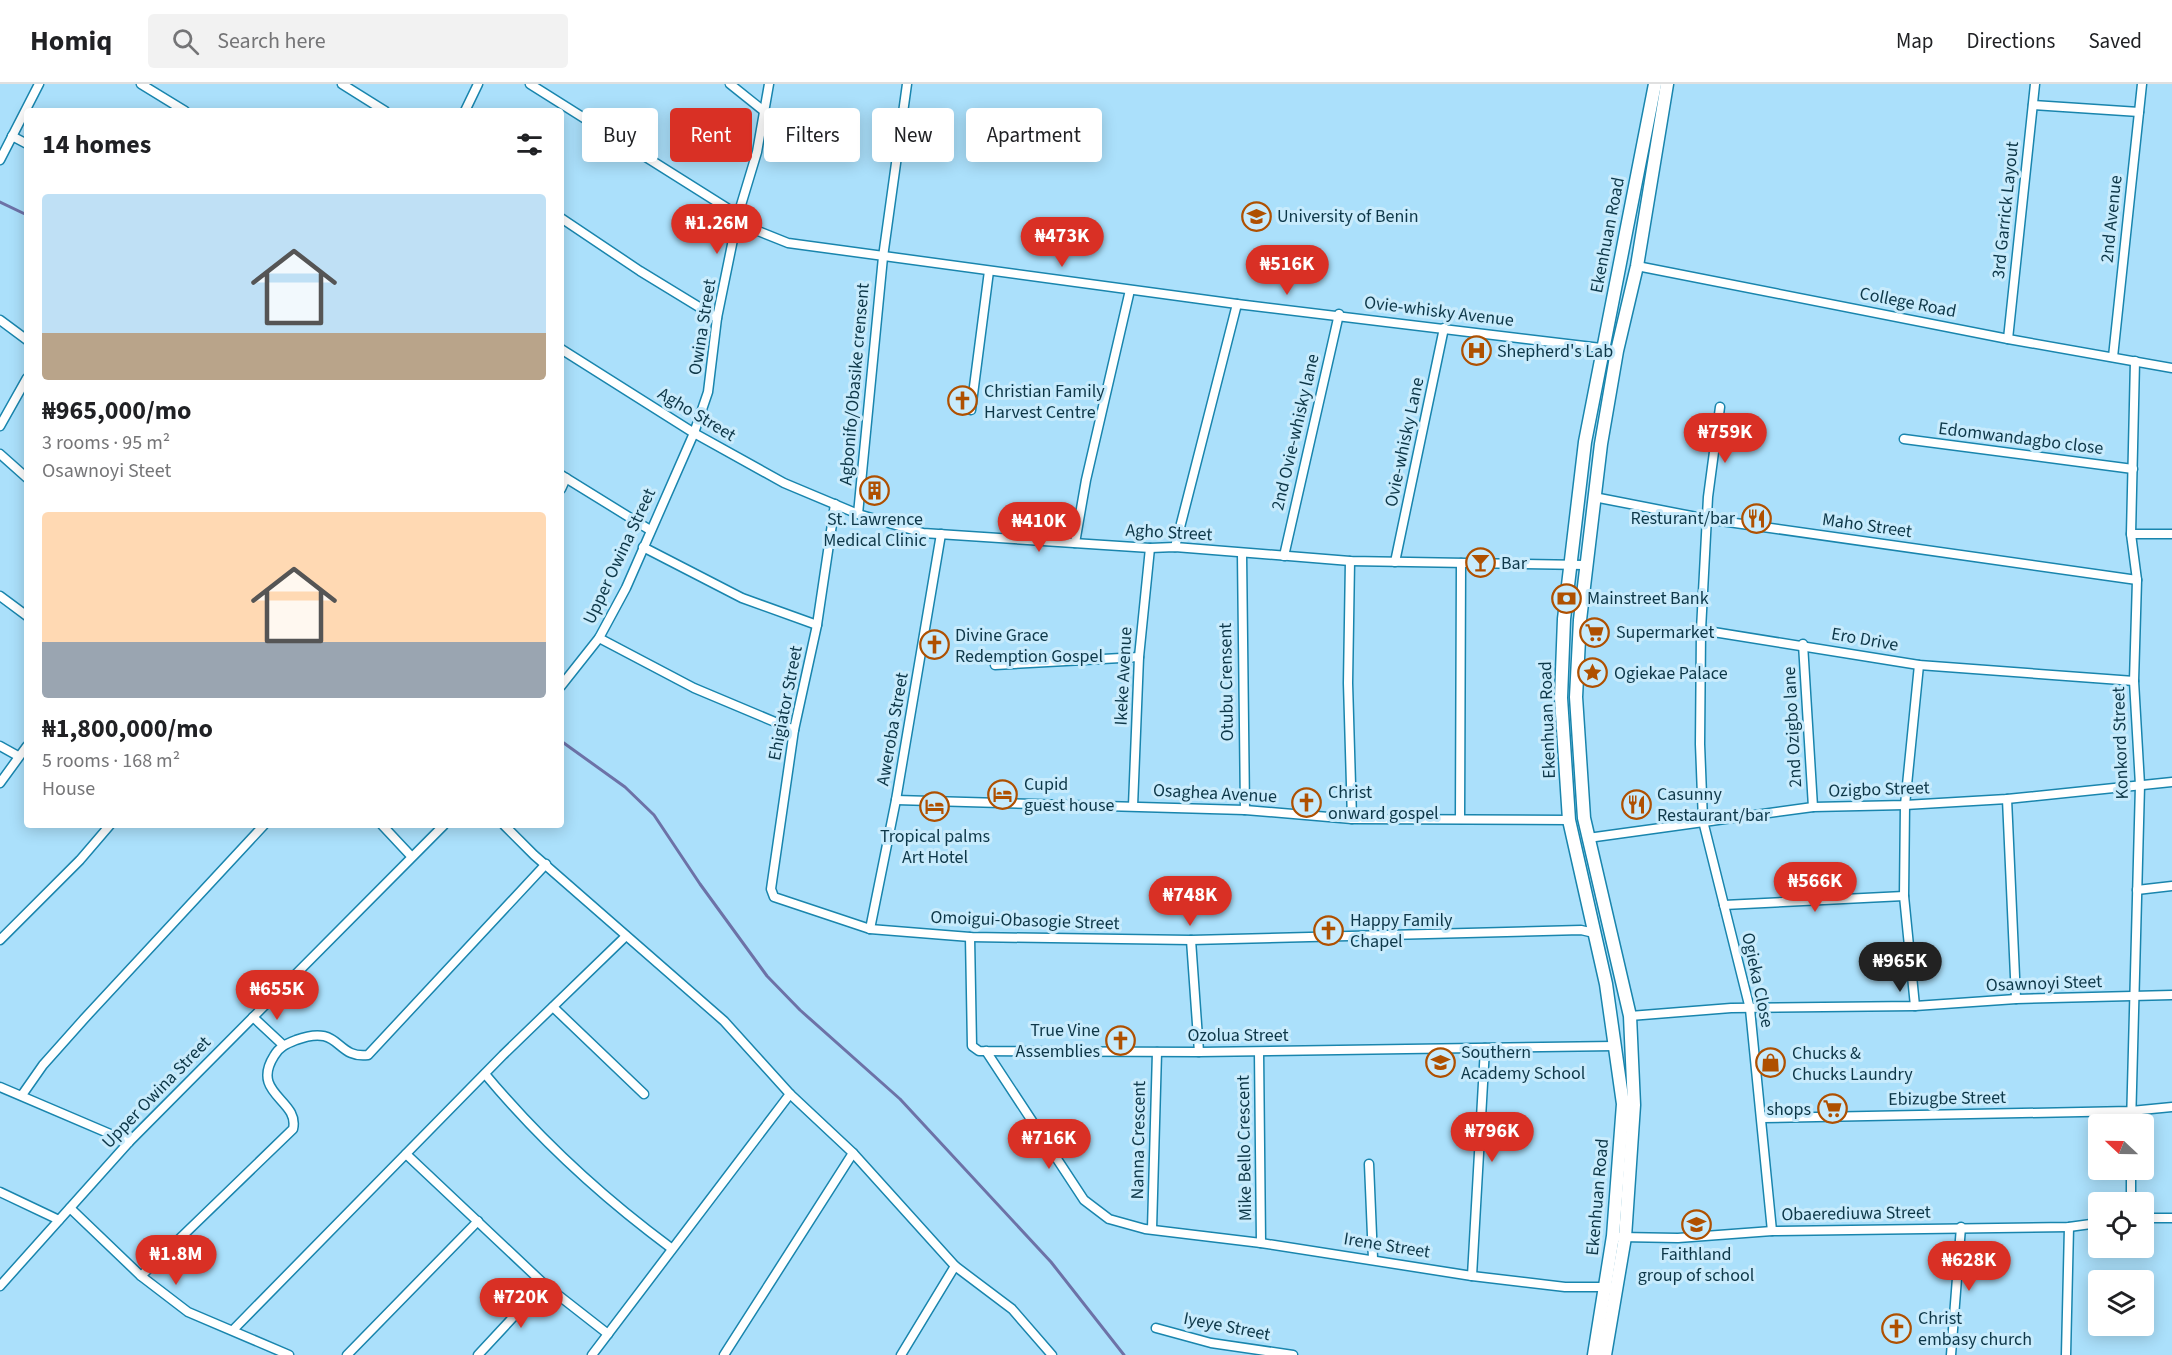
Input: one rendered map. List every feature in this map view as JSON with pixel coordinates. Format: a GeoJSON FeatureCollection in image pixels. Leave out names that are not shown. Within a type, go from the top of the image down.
{"type":"FeatureCollection","features":[{"type":"Feature","properties":{"kind":"main road","name":"Ekenhuan Road"},"geometry":{"type":"LineString","coordinates":[[1619,1237],[1623,1104],[1606,984],[1569,820],[1561,698],[1569,563],[1585,442],[1601,348],[1622,263],[1654,84]]}},
{"type":"Feature","properties":{"kind":"main road","name":"Ekenhuan Road"},"geometry":{"type":"LineString","coordinates":[[1605,1355],[1634,1105],[1630,1016],[1588,838],[1576,697],[1585,565],[1594,498],[1617,351],[1637,266],[1667,84]]}},
{"type":"Feature","properties":{"kind":"main road","name":"Ekenhuan Road"},"geometry":{"type":"LineString","coordinates":[[1594,1355],[1612,1287]]}},
{"type":"Feature","properties":{"kind":"street"},"geometry":{"type":"LineString","coordinates":[[27,108],[39,84]]}},
{"type":"Feature","properties":{"kind":"street"},"geometry":{"type":"LineString","coordinates":[[141,84],[180,108]]}},
{"type":"Feature","properties":{"kind":"street"},"geometry":{"type":"LineString","coordinates":[[342,84],[380,108]]}},
{"type":"Feature","properties":{"kind":"street"},"geometry":{"type":"LineString","coordinates":[[466,108],[478,84]]}},
{"type":"Feature","properties":{"kind":"street","name":"Ovie-whisky Avenue"},"geometry":{"type":"LineString","coordinates":[[530,84],[738,215],[753,230],[788,243],[840,248],[883,257],[1237,304],[1339,314],[1393,324],[1444,328],[1601,348]]}},
{"type":"Feature","properties":{"kind":"street"},"geometry":{"type":"LineString","coordinates":[[730,84],[764,111]]}},
{"type":"Feature","properties":{"kind":"street","name":"Owina Street"},"geometry":{"type":"LineString","coordinates":[[766,108],[769,84]]}},
{"type":"Feature","properties":{"kind":"street","name":"Agbonifo/Obasike crensent"},"geometry":{"type":"LineString","coordinates":[[858,514],[883,257],[907,84]]}},
{"type":"Feature","properties":{"kind":"street","name":"3rd Garrick Layout"},"geometry":{"type":"LineString","coordinates":[[2008,339],[2035,84]]}},
{"type":"Feature","properties":{"kind":"street","name":"2nd Avenue"},"geometry":{"type":"LineString","coordinates":[[2113,357],[2142,84]]}},
{"type":"Feature","properties":{"kind":"street"},"geometry":{"type":"LineString","coordinates":[[2033,105],[2139,112]]}},
{"type":"Feature","properties":{"kind":"street"},"geometry":{"type":"LineString","coordinates":[[0,160],[24,113]]}},
{"type":"Feature","properties":{"kind":"street","name":"Owina Street"},"geometry":{"type":"LineString","coordinates":[[694,433],[708,392],[717,318],[738,215],[764,116]]}},
{"type":"Feature","properties":{"kind":"street"},"geometry":{"type":"LineString","coordinates":[[12,136],[24,142]]}},
{"type":"Feature","properties":{"kind":"street"},"geometry":{"type":"LineString","coordinates":[[564,220],[640,271],[717,318]]}},
{"type":"Feature","properties":{"kind":"street","name":"College Road"},"geometry":{"type":"LineString","coordinates":[[1637,266],[2008,339],[2172,368]]}},
{"type":"Feature","properties":{"kind":"street"},"geometry":{"type":"LineString","coordinates":[[970,410],[989,271]]}},
{"type":"Feature","properties":{"kind":"street"},"geometry":{"type":"LineString","coordinates":[[1075,543],[1086,480],[1130,290]]}},
{"type":"Feature","properties":{"kind":"street"},"geometry":{"type":"LineString","coordinates":[[1175,547],[1237,304]]}},
{"type":"Feature","properties":{"kind":"street","name":"2nd Ovie-whisky lane"},"geometry":{"type":"LineString","coordinates":[[1284,556],[1339,314]]}},
{"type":"Feature","properties":{"kind":"street"},"geometry":{"type":"LineString","coordinates":[[0,320],[24,338]]}},
{"type":"Feature","properties":{"kind":"street","name":"Ovie-whisky Lane"},"geometry":{"type":"LineString","coordinates":[[1395,562],[1444,328]]}},
{"type":"Feature","properties":{"kind":"street","name":"Agho Street"},"geometry":{"type":"LineString","coordinates":[[564,352],[694,433],[784,483],[858,514],[922,533],[1149,548],[1175,547],[1350,561],[1585,565]]}},
{"type":"Feature","properties":{"kind":"street","name":"Konkord Street"},"geometry":{"type":"LineString","coordinates":[[2131,1111],[2140,785],[2134,681],[2137,580],[2131,534],[2135,361]]}},
{"type":"Feature","properties":{"kind":"street"},"geometry":{"type":"LineString","coordinates":[[0,426],[24,383]]}},
{"type":"Feature","properties":{"kind":"street"},"geometry":{"type":"LineString","coordinates":[[1701,630],[1707,519],[1720,407]]}},
{"type":"Feature","properties":{"kind":"street","name":"Upper Owina Street"},"geometry":{"type":"LineString","coordinates":[[564,682],[599,638],[627,588],[650,530],[694,433]]}},
{"type":"Feature","properties":{"kind":"street","name":"Edomwandagbo close"},"geometry":{"type":"LineString","coordinates":[[1904,439],[2133,469]]}},
{"type":"Feature","properties":{"kind":"street"},"geometry":{"type":"LineString","coordinates":[[0,454],[24,475]]}},
{"type":"Feature","properties":{"kind":"street"},"geometry":{"type":"LineString","coordinates":[[564,476],[650,530]]}},
{"type":"Feature","properties":{"kind":"street","name":"Maho Street"},"geometry":{"type":"LineString","coordinates":[[1594,498],[1707,519],[2137,580]]}},
{"type":"Feature","properties":{"kind":"street","name":"Ehigiator Street"},"geometry":{"type":"LineString","coordinates":[[783,903],[774,897],[771,889],[794,730],[817,625],[835,504]]}},
{"type":"Feature","properties":{"kind":"street","name":"Aweroba Street"},"geometry":{"type":"LineString","coordinates":[[870,929],[896,800],[941,534]]}},
{"type":"Feature","properties":{"kind":"street"},"geometry":{"type":"LineString","coordinates":[[2131,534],[2172,534]]}},
{"type":"Feature","properties":{"kind":"street"},"geometry":{"type":"LineString","coordinates":[[643,548],[742,598],[817,625]]}},
{"type":"Feature","properties":{"kind":"street","name":"Ikeke Avenue"},"geometry":{"type":"LineString","coordinates":[[1133,806],[1139,657],[1149,548]]}},
{"type":"Feature","properties":{"kind":"street","name":"Otubu Crensent"},"geometry":{"type":"LineString","coordinates":[[1242,554],[1245,810]]}},
{"type":"Feature","properties":{"kind":"street"},"geometry":{"type":"LineString","coordinates":[[1350,561],[1348,683],[1353,819]]}},
{"type":"Feature","properties":{"kind":"street"},"geometry":{"type":"LineString","coordinates":[[1460,819],[1461,563]]}},
{"type":"Feature","properties":{"kind":"street"},"geometry":{"type":"LineString","coordinates":[[0,596],[24,614]]}},
{"type":"Feature","properties":{"kind":"street","name":"Ero Drive"},"geometry":{"type":"LineString","coordinates":[[1701,630],[1803,644],[1919,665],[2134,681]]}},
{"type":"Feature","properties":{"kind":"street","name":"Ogieka Close"},"geometry":{"type":"LineString","coordinates":[[1701,630],[1700,744],[1703,821],[1750,1009],[1763,1118],[1772,1230]]}},
{"type":"Feature","properties":{"kind":"street"},"geometry":{"type":"LineString","coordinates":[[599,638],[694,688],[794,730]]}},
{"type":"Feature","properties":{"kind":"street","name":"2nd Ozigbo lane"},"geometry":{"type":"LineString","coordinates":[[1803,644],[1813,807]]}},
{"type":"Feature","properties":{"kind":"street"},"geometry":{"type":"LineString","coordinates":[[995,665],[1139,657]]}},
{"type":"Feature","properties":{"kind":"street"},"geometry":{"type":"LineString","coordinates":[[1915,1006],[1904,896],[1905,805],[1919,665]]}},
{"type":"Feature","properties":{"kind":"street"},"geometry":{"type":"LineString","coordinates":[[0,746],[18,756]]}},
{"type":"Feature","properties":{"kind":"street"},"geometry":{"type":"LineString","coordinates":[[0,783],[24,749]]}},
{"type":"Feature","properties":{"kind":"street","name":"Ozigbo Street"},"geometry":{"type":"LineString","coordinates":[[1588,838],[1813,807],[2007,799],[2172,782]]}},
{"type":"Feature","properties":{"kind":"street"},"geometry":{"type":"LineString","coordinates":[[2007,799],[2016,999]]}},
{"type":"Feature","properties":{"kind":"street","name":"Osaghea Avenue"},"geometry":{"type":"LineString","coordinates":[[896,800],[1245,810],[1353,819],[1569,820]]}},
{"type":"Feature","properties":{"kind":"street"},"geometry":{"type":"LineString","coordinates":[[0,940],[80,860],[107,828]]}},
{"type":"Feature","properties":{"kind":"street"},"geometry":{"type":"LineString","coordinates":[[22,1095],[44,1065],[78,1026],[261,828]]}},
{"type":"Feature","properties":{"kind":"street"},"geometry":{"type":"LineString","coordinates":[[385,828],[411,856]]}},
{"type":"Feature","properties":{"kind":"street","name":"Upper Owina Street"},"geometry":{"type":"LineString","coordinates":[[0,1286],[129,1142],[441,828]]}},
{"type":"Feature","properties":{"kind":"street"},"geometry":{"type":"LineString","coordinates":[[507,828],[724,1021],[790,1094],[854,1153],[955,1266],[1012,1309],[1052,1355]]}},
{"type":"Feature","properties":{"kind":"street"},"geometry":{"type":"LineString","coordinates":[[141,1276],[293,1129],[295,1120],[293,1114],[269,1088],[268,1070],[273,1056],[283,1045],[318,1034],[328,1036],[358,1056],[368,1054],[546,864]]}},
{"type":"Feature","properties":{"kind":"street"},"geometry":{"type":"LineString","coordinates":[[2137,890],[2172,886]]}},
{"type":"Feature","properties":{"kind":"street"},"geometry":{"type":"LineString","coordinates":[[1724,905],[1904,896]]}},
{"type":"Feature","properties":{"kind":"street","name":"Omoigui-Obasogie Street"},"geometry":{"type":"LineString","coordinates":[[783,903],[870,929],[970,937],[1191,940],[1581,930],[1594,933]]}},
{"type":"Feature","properties":{"kind":"street"},"geometry":{"type":"LineString","coordinates":[[233,1330],[484,1074],[626,936]]}},
{"type":"Feature","properties":{"kind":"street"},"geometry":{"type":"LineString","coordinates":[[970,937],[972,1046],[979,1051],[986,1050]]}},
{"type":"Feature","properties":{"kind":"street"},"geometry":{"type":"LineString","coordinates":[[1191,940],[1199,1052]]}},
{"type":"Feature","properties":{"kind":"street","name":"Osawnoyi Steet"},"geometry":{"type":"LineString","coordinates":[[1630,1016],[1750,1009],[1915,1006],[2016,999],[2134,998],[2172,995]]}},
{"type":"Feature","properties":{"kind":"street"},"geometry":{"type":"LineString","coordinates":[[553,1007],[644,1094]]}},
{"type":"Feature","properties":{"kind":"street"},"geometry":{"type":"LineString","coordinates":[[253,1017],[283,1045]]}},
{"type":"Feature","properties":{"kind":"street","name":"Ozolua Street"},"geometry":{"type":"LineString","coordinates":[[986,1050],[1260,1052],[1615,1046]]}},
{"type":"Feature","properties":{"kind":"street"},"geometry":{"type":"LineString","coordinates":[[1472,1276],[1485,1048]]}},
{"type":"Feature","properties":{"kind":"street","name":"Irene Street"},"geometry":{"type":"LineString","coordinates":[[986,1050],[1092,1208],[1109,1219],[1152,1229],[1372,1259],[1472,1276],[1565,1287],[1612,1287]]}},
{"type":"Feature","properties":{"kind":"street","name":"Nanna Crescent"},"geometry":{"type":"LineString","coordinates":[[1152,1229],[1157,1052]]}},
{"type":"Feature","properties":{"kind":"street","name":"Mike Bello Crescent"},"geometry":{"type":"LineString","coordinates":[[1260,1052],[1261,1243]]}},
{"type":"Feature","properties":{"kind":"street"},"geometry":{"type":"LineString","coordinates":[[484,1074],[520,1117],[570,1165],[627,1216],[671,1248]]}},
{"type":"Feature","properties":{"kind":"street"},"geometry":{"type":"LineString","coordinates":[[0,1087],[129,1142]]}},
{"type":"Feature","properties":{"kind":"street"},"geometry":{"type":"LineString","coordinates":[[592,1355],[790,1094]]}},
{"type":"Feature","properties":{"kind":"street","name":"Ebizugbe Street"},"geometry":{"type":"LineString","coordinates":[[1763,1118],[2131,1111],[2172,1107]]}},
{"type":"Feature","properties":{"kind":"street"},"geometry":{"type":"LineString","coordinates":[[724,1355],[854,1153]]}},
{"type":"Feature","properties":{"kind":"street"},"geometry":{"type":"LineString","coordinates":[[406,1154],[544,1284],[608,1334]]}},
{"type":"Feature","properties":{"kind":"street"},"geometry":{"type":"LineString","coordinates":[[1369,1164],[1372,1259]]}},
{"type":"Feature","properties":{"kind":"street"},"geometry":{"type":"LineString","coordinates":[[0,1192],[59,1220]]}},
{"type":"Feature","properties":{"kind":"street"},"geometry":{"type":"LineString","coordinates":[[70,1208],[141,1276],[188,1312],[289,1355]]}},
{"type":"Feature","properties":{"kind":"street"},"geometry":{"type":"LineString","coordinates":[[2154,1218],[2172,1218]]}},
{"type":"Feature","properties":{"kind":"street"},"geometry":{"type":"LineString","coordinates":[[347,1355],[478,1221]]}},
{"type":"Feature","properties":{"kind":"street","name":"Obaerediuwa Street"},"geometry":{"type":"LineString","coordinates":[[1619,1237],[1678,1238],[1772,1230],[2069,1227],[2088,1224]]}},
{"type":"Feature","properties":{"kind":"street"},"geometry":{"type":"LineString","coordinates":[[1951,1355],[1960,1227]]}},
{"type":"Feature","properties":{"kind":"street"},"geometry":{"type":"LineString","coordinates":[[2066,1355],[2069,1227]]}},
{"type":"Feature","properties":{"kind":"street"},"geometry":{"type":"LineString","coordinates":[[901,1355],[955,1266]]}},
{"type":"Feature","properties":{"kind":"street"},"geometry":{"type":"LineString","coordinates":[[478,1355],[544,1284]]}},
{"type":"Feature","properties":{"kind":"street","name":"Iyeye Street"},"geometry":{"type":"LineString","coordinates":[[1156,1328],[1211,1343],[1293,1355]]}},
{"type":"Feature","properties":{"kind":"waterway"},"geometry":{"type":"LineString","coordinates":[[0,202],[24,214]]}},
{"type":"Feature","properties":{"kind":"waterway"},"geometry":{"type":"LineString","coordinates":[[564,743],[625,787],[654,815],[700,884],[767,976],[800,1010],[900,1099],[1051,1262],[1124,1355]]}},
{"type":"Feature","properties":{"kind":"place","name":"University of Benin"},"geometry":{"type":"Point","coordinates":[1256,216]}},
{"type":"Feature","properties":{"kind":"place","name":"Shepherd's Lab"},"geometry":{"type":"Point","coordinates":[1476,351]}},
{"type":"Feature","properties":{"kind":"place","name":"Christian Family Harvest Centre"},"geometry":{"type":"Point","coordinates":[963,401]}},
{"type":"Feature","properties":{"kind":"place","name":"St. Lawrence Medical Clinic"},"geometry":{"type":"Point","coordinates":[875,490]}},
{"type":"Feature","properties":{"kind":"place","name":"Resturant/bar"},"geometry":{"type":"Point","coordinates":[1756,518]}},
{"type":"Feature","properties":{"kind":"place","name":"Bar"},"geometry":{"type":"Point","coordinates":[1480,563]}},
{"type":"Feature","properties":{"kind":"place","name":"Mainstreet Bank"},"geometry":{"type":"Point","coordinates":[1566,598]}},
{"type":"Feature","properties":{"kind":"place","name":"Supermarket"},"geometry":{"type":"Point","coordinates":[1595,632]}},
{"type":"Feature","properties":{"kind":"place","name":"Divine Grace Redemption Gospel"},"geometry":{"type":"Point","coordinates":[934,645]}},
{"type":"Feature","properties":{"kind":"place","name":"Ogiekae Palace"},"geometry":{"type":"Point","coordinates":[1593,673]}},
{"type":"Feature","properties":{"kind":"place","name":"Cupid guest house"},"geometry":{"type":"Point","coordinates":[1003,794]}},
{"type":"Feature","properties":{"kind":"place","name":"Christ onward gospel"},"geometry":{"type":"Point","coordinates":[1307,802]}},
{"type":"Feature","properties":{"kind":"place","name":"Casunny Restaurant/bar"},"geometry":{"type":"Point","coordinates":[1636,804]}},
{"type":"Feature","properties":{"kind":"place","name":"Tropical palms Art Hotel"},"geometry":{"type":"Point","coordinates":[935,807]}},
{"type":"Feature","properties":{"kind":"place","name":"Happy Family Chapel"},"geometry":{"type":"Point","coordinates":[1329,930]}},
{"type":"Feature","properties":{"kind":"place","name":"True Vine Assemblies"},"geometry":{"type":"Point","coordinates":[1121,1040]}},
{"type":"Feature","properties":{"kind":"place","name":"Southern Academy School"},"geometry":{"type":"Point","coordinates":[1440,1062]}},
{"type":"Feature","properties":{"kind":"place","name":"Chucks & Chucks Laundry"},"geometry":{"type":"Point","coordinates":[1771,1063]}},
{"type":"Feature","properties":{"kind":"place","name":"shops"},"geometry":{"type":"Point","coordinates":[1832,1109]}},
{"type":"Feature","properties":{"kind":"place","name":"Faithland group of school"},"geometry":{"type":"Point","coordinates":[1696,1225]}},
{"type":"Feature","properties":{"kind":"place","name":"Christ embasy church"},"geometry":{"type":"Point","coordinates":[1897,1328]}}]}
